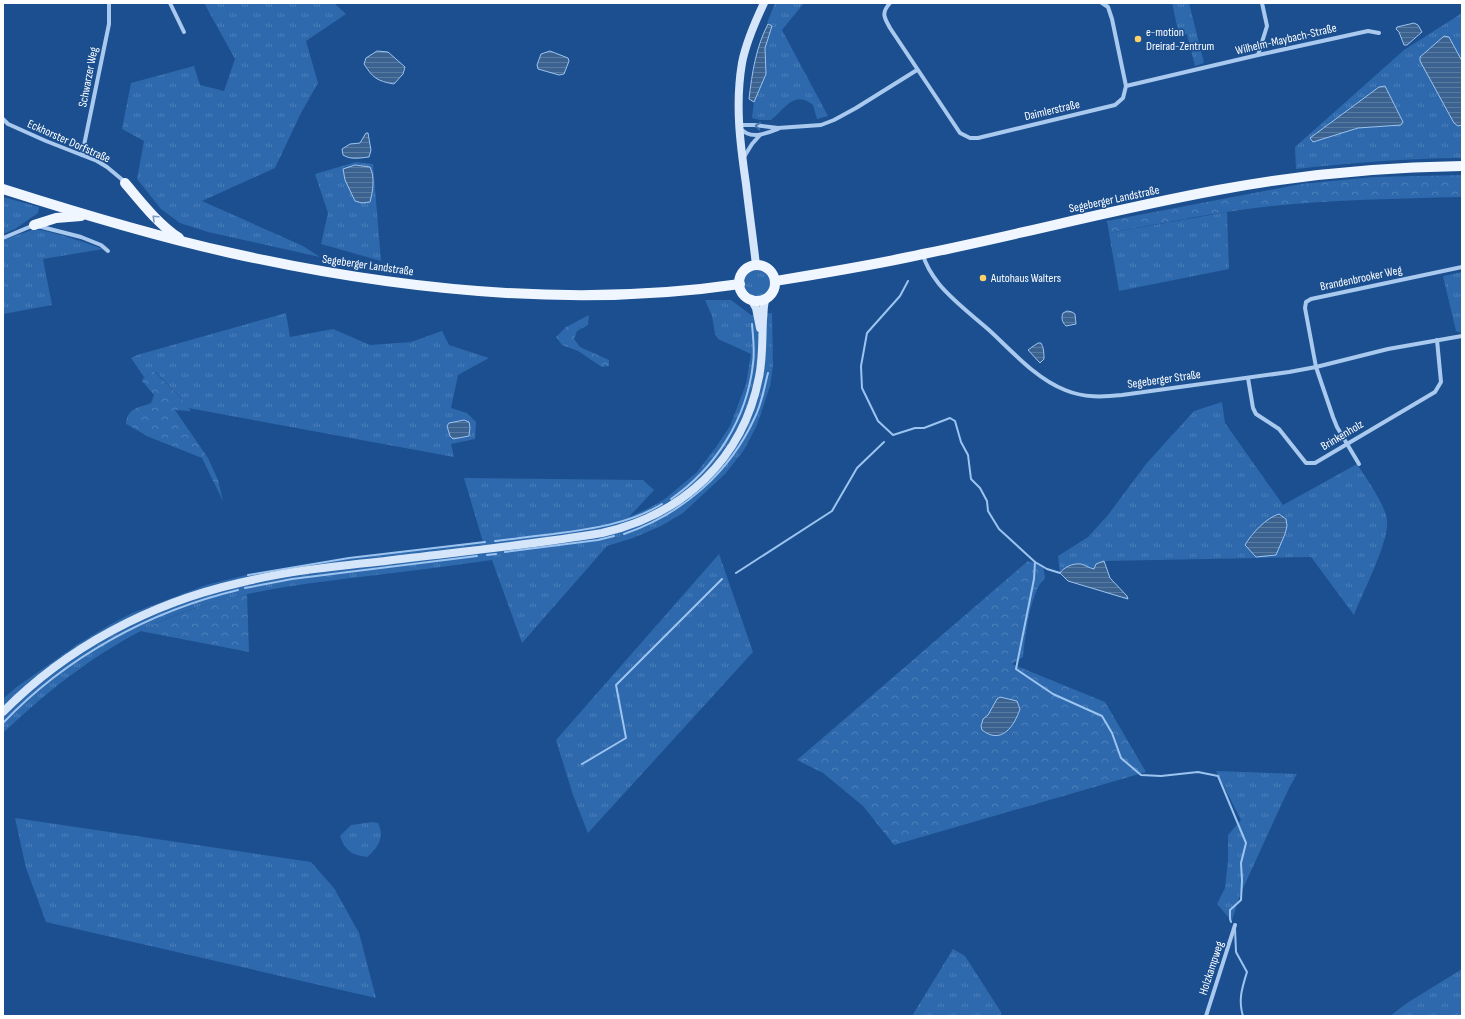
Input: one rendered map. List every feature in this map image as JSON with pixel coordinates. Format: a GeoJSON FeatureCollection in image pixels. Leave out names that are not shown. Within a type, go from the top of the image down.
{"type":"FeatureCollection","features":[{"type":"Feature","properties":{"kind":"main road"},"geometry":{"type":"LineString","coordinates":[[756,265],[739,125],[738,95],[742,62],[750,34],[764,3]]}},
{"type":"Feature","properties":{"kind":"main road","name":"Segeberger Landstraße"},"geometry":{"type":"LineString","coordinates":[[775,281],[923,255],[1218,190],[1319,175],[1373,170],[1462,166]]}},
{"type":"Feature","properties":{"kind":"main road"},"geometry":{"type":"LineString","coordinates":[[126,183],[151,214],[171,232],[186,242]]}},
{"type":"Feature","properties":{"kind":"main road","name":"Segeberger Landstraße"},"geometry":{"type":"LineString","coordinates":[[3,189],[88,216],[231,253],[360,277],[431,287],[502,293],[575,295],[709,288],[740,284]]}},
{"type":"Feature","properties":{"kind":"main road"},"geometry":{"type":"LineString","coordinates":[[34,224],[56,218],[88,216]]}},
{"type":"Feature","properties":{"kind":"main road"},"geometry":{"type":"LineString","coordinates":[[751,300],[758,301],[766,298],[773,291],[775,281],[773,275],[768,269],[762,266],[756,265],[750,267],[740,277],[740,284],[743,293],[751,300],[756,308],[762,335]]}},
{"type":"Feature","properties":{"kind":"main road"},"geometry":{"type":"LineString","coordinates":[[3,712],[31,686],[63,662],[104,635],[146,614],[188,597],[211,590],[241,582],[303,571],[602,533],[631,525],[654,516],[681,500],[708,477],[736,438],[751,407],[759,378],[764,306],[766,298]]}},
{"type":"Feature","properties":{"kind":"street","name":"Schwarzer Weg"},"geometry":{"type":"LineString","coordinates":[[82,155],[109,24],[109,3]]}},
{"type":"Feature","properties":{"kind":"street"},"geometry":{"type":"LineString","coordinates":[[170,3],[184,32]]}},
{"type":"Feature","properties":{"kind":"street","name":"Daimlerstraße"},"geometry":{"type":"LineString","coordinates":[[890,3],[885,8],[884,17],[917,70],[960,133],[970,138],[978,138],[1115,105],[1123,98],[1126,86]]}},
{"type":"Feature","properties":{"kind":"street"},"geometry":{"type":"LineString","coordinates":[[1102,3],[1108,7],[1110,13],[1126,86]]}},
{"type":"Feature","properties":{"kind":"street"},"geometry":{"type":"LineString","coordinates":[[1258,55],[1267,26],[1262,3]]}},
{"type":"Feature","properties":{"kind":"street","name":"Wilhelm-Maybach-Straße"},"geometry":{"type":"LineString","coordinates":[[1126,86],[1368,31],[1379,33]]}},
{"type":"Feature","properties":{"kind":"street"},"geometry":{"type":"LineString","coordinates":[[739,125],[778,128],[822,125],[834,120],[917,70]]}},
{"type":"Feature","properties":{"kind":"street","name":"Eckhorster Dorfstraße"},"geometry":{"type":"LineString","coordinates":[[3,120],[8,124],[107,167],[126,183]]}},
{"type":"Feature","properties":{"kind":"street"},"geometry":{"type":"LineString","coordinates":[[739,125],[744,132],[749,135],[762,134],[778,128]]}},
{"type":"Feature","properties":{"kind":"street"},"geometry":{"type":"LineString","coordinates":[[743,161],[752,144],[762,134]]}},
{"type":"Feature","properties":{"kind":"street"},"geometry":{"type":"LineString","coordinates":[[3,238],[34,224],[101,245],[108,251]]}},
{"type":"Feature","properties":{"kind":"street","name":"Segeberger Straße"},"geometry":{"type":"LineString","coordinates":[[923,255],[926,266],[939,284],[960,305],[1031,369],[1049,383],[1075,394],[1099,397],[1136,394],[1248,378],[1316,367],[1388,349],[1462,336]]}},
{"type":"Feature","properties":{"kind":"street","name":"Brandenbrooker Weg"},"geometry":{"type":"LineString","coordinates":[[1316,367],[1305,308],[1306,302],[1311,299],[1462,267]]}},
{"type":"Feature","properties":{"kind":"street","name":"Brinkenholz"},"geometry":{"type":"LineString","coordinates":[[1248,378],[1253,408],[1256,414],[1279,429],[1306,464],[1315,463],[1435,392],[1441,382],[1437,340]]}},
{"type":"Feature","properties":{"kind":"street"},"geometry":{"type":"LineString","coordinates":[[1316,367],[1337,427],[1359,464]]}},
{"type":"Feature","properties":{"kind":"street","name":"Holzkampweg"},"geometry":{"type":"LineString","coordinates":[[1206,1016],[1235,925]]}},
{"type":"Feature","properties":{"kind":"green space"},"geometry":{"type":"Polygon","coordinates":[[[204,3],[334,3],[346,14],[306,41],[318,83],[301,113],[275,168],[202,201],[303,246],[320,257],[208,232],[180,223],[161,209],[137,179],[144,141],[122,129],[131,83],[194,66],[200,85],[224,91],[235,59],[204,3]]]}},
{"type":"Feature","properties":{"kind":"green space"},"geometry":{"type":"Polygon","coordinates":[[[775,3],[804,3],[782,30],[828,116],[817,119],[813,105],[800,99],[790,103],[771,120],[752,118],[754,102],[766,74],[765,48],[772,26],[767,23],[775,3]]]}},
{"type":"Feature","properties":{"kind":"green space"},"geometry":{"type":"Polygon","coordinates":[[[1172,3],[1189,3],[1204,63],[1195,66],[1187,34],[1179,35],[1172,3]]]}},
{"type":"Feature","properties":{"kind":"green space"},"geometry":{"type":"Polygon","coordinates":[[[1462,13],[1462,158],[1379,161],[1296,169],[1295,147],[1404,50],[1462,13]],[[1385,86],[1379,87],[1310,138],[1313,142],[1358,128],[1401,125],[1385,86]]]}},
{"type":"Feature","properties":{"kind":"green space"},"geometry":{"type":"Polygon","coordinates":[[[356,162],[373,164],[381,261],[321,244],[328,213],[315,174],[356,162]]]}},
{"type":"Feature","properties":{"kind":"green space"},"geometry":{"type":"Polygon","coordinates":[[[1462,175],[1462,197],[1344,201],[1255,208],[1211,214],[1109,233],[1107,221],[1301,184],[1374,177],[1462,175]]]}},
{"type":"Feature","properties":{"kind":"green space"},"geometry":{"type":"Polygon","coordinates":[[[3,197],[39,207],[38,213],[15,229],[3,234],[3,197]]]}},
{"type":"Feature","properties":{"kind":"green space"},"geometry":{"type":"Polygon","coordinates":[[[1227,212],[1229,269],[1119,291],[1109,233],[1227,212]]]}},
{"type":"Feature","properties":{"kind":"green space"},"geometry":{"type":"Polygon","coordinates":[[[35,229],[78,240],[103,249],[43,259],[52,305],[3,314],[3,240],[35,229]]]}},
{"type":"Feature","properties":{"kind":"green space"},"geometry":{"type":"Polygon","coordinates":[[[757,270],[766,274],[770,283],[766,292],[757,296],[748,292],[744,283],[748,274],[757,270]]]}},
{"type":"Feature","properties":{"kind":"green space"},"geometry":{"type":"Polygon","coordinates":[[[1462,272],[1462,333],[1456,331],[1443,276],[1462,272]]]}},
{"type":"Feature","properties":{"kind":"green space"},"geometry":{"type":"Polygon","coordinates":[[[705,300],[731,300],[751,315],[772,313],[773,366],[770,386],[757,425],[744,450],[725,474],[683,513],[661,526],[633,538],[607,546],[522,643],[492,560],[261,591],[237,596],[189,610],[166,619],[121,642],[100,655],[60,684],[3,733],[3,699],[18,686],[78,644],[132,613],[206,585],[246,575],[323,562],[483,542],[464,478],[643,480],[654,490],[629,517],[665,499],[697,472],[716,447],[730,426],[746,384],[751,354],[718,339],[715,334],[712,316],[705,300]]]}},
{"type":"Feature","properties":{"kind":"green space"},"geometry":{"type":"Polygon","coordinates":[[[286,313],[290,337],[333,329],[370,345],[411,342],[442,331],[449,345],[489,358],[458,375],[451,408],[467,413],[476,422],[475,439],[451,444],[454,457],[188,408],[183,400],[155,371],[144,377],[131,358],[137,355],[286,313]]]}},
{"type":"Feature","properties":{"kind":"green space"},"geometry":{"type":"Polygon","coordinates":[[[589,315],[588,325],[577,331],[574,339],[580,347],[609,360],[609,366],[602,367],[578,351],[562,345],[556,337],[566,327],[589,315]]]}},
{"type":"Feature","properties":{"kind":"green space"},"geometry":{"type":"Polygon","coordinates":[[[154,371],[183,400],[191,411],[175,410],[208,458],[218,480],[223,501],[202,458],[149,437],[126,424],[128,415],[134,409],[151,403],[154,395],[142,381],[144,377],[154,371]]]}},
{"type":"Feature","properties":{"kind":"green space"},"geometry":{"type":"Polygon","coordinates":[[[1222,402],[1225,423],[1283,505],[1357,464],[1370,484],[1383,506],[1386,514],[1387,529],[1375,567],[1354,615],[1311,557],[1104,561],[1096,564],[1094,569],[1083,565],[1075,565],[1060,573],[1058,556],[1088,537],[1108,515],[1146,464],[1194,411],[1222,402]]]}},
{"type":"Feature","properties":{"kind":"green space"},"geometry":{"type":"Polygon","coordinates":[[[719,554],[753,652],[588,833],[573,795],[556,740],[719,554]]]}},
{"type":"Feature","properties":{"kind":"green space"},"geometry":{"type":"Polygon","coordinates":[[[1028,561],[1043,565],[1045,578],[1040,584],[1032,604],[1023,657],[1012,664],[1105,702],[1146,772],[894,845],[863,806],[823,773],[797,760],[1028,561]]]}},
{"type":"Feature","properties":{"kind":"green space"},"geometry":{"type":"Polygon","coordinates":[[[247,594],[249,652],[140,631],[165,619],[192,609],[219,600],[247,594]]]}},
{"type":"Feature","properties":{"kind":"green space"},"geometry":{"type":"Polygon","coordinates":[[[1216,771],[1297,774],[1289,788],[1240,895],[1231,923],[1230,919],[1217,904],[1225,888],[1228,860],[1228,835],[1241,820],[1216,771]]]}},
{"type":"Feature","properties":{"kind":"green space"},"geometry":{"type":"Polygon","coordinates":[[[15,818],[311,862],[334,888],[359,933],[376,998],[46,922],[26,868],[15,818]]]}},
{"type":"Feature","properties":{"kind":"green space"},"geometry":{"type":"Polygon","coordinates":[[[373,822],[378,823],[381,833],[379,842],[374,850],[367,857],[357,855],[349,851],[344,845],[340,836],[351,825],[373,822]]]}},
{"type":"Feature","properties":{"kind":"green space"},"geometry":{"type":"Polygon","coordinates":[[[953,949],[965,956],[1001,1012],[1001,1016],[912,1016],[953,949]]]}},
{"type":"Feature","properties":{"kind":"green space"},"geometry":{"type":"Polygon","coordinates":[[[1462,969],[1462,1016],[1390,1016],[1407,1003],[1462,969]]]}},
{"type":"Feature","properties":{"kind":"shaded area"},"geometry":{"type":"Polygon","coordinates":[[[1414,23],[1418,25],[1422,32],[1407,45],[1404,45],[1399,32],[1396,29],[1397,27],[1414,23]]]}},
{"type":"Feature","properties":{"kind":"shaded area"},"geometry":{"type":"Polygon","coordinates":[[[768,24],[772,26],[765,48],[766,74],[754,102],[749,99],[753,70],[760,42],[768,24]]]}},
{"type":"Feature","properties":{"kind":"shaded area"},"geometry":{"type":"Polygon","coordinates":[[[1444,36],[1449,37],[1462,61],[1462,125],[1458,126],[1454,123],[1420,61],[1420,57],[1444,36]]]}},
{"type":"Feature","properties":{"kind":"shaded area"},"geometry":{"type":"Polygon","coordinates":[[[377,51],[388,52],[405,67],[403,74],[394,84],[383,82],[376,78],[370,73],[364,64],[366,58],[377,51]]]}},
{"type":"Feature","properties":{"kind":"shaded area"},"geometry":{"type":"Polygon","coordinates":[[[550,51],[568,58],[569,61],[564,74],[559,75],[538,69],[537,65],[541,54],[550,51]]]}},
{"type":"Feature","properties":{"kind":"shaded area"},"geometry":{"type":"Polygon","coordinates":[[[1385,86],[1403,122],[1401,125],[1358,128],[1313,142],[1310,138],[1379,87],[1385,86]]]}},
{"type":"Feature","properties":{"kind":"shaded area"},"geometry":{"type":"Polygon","coordinates":[[[366,133],[368,133],[371,150],[369,157],[352,158],[343,155],[342,149],[350,144],[360,143],[366,133]]]}},
{"type":"Feature","properties":{"kind":"shaded area"},"geometry":{"type":"Polygon","coordinates":[[[355,165],[370,167],[372,171],[373,184],[370,202],[362,203],[355,201],[345,180],[343,169],[355,165]]]}},
{"type":"Feature","properties":{"kind":"shaded area"},"geometry":{"type":"Polygon","coordinates":[[[1067,311],[1075,314],[1076,324],[1066,326],[1062,315],[1067,311]]]}},
{"type":"Feature","properties":{"kind":"shaded area"},"geometry":{"type":"Polygon","coordinates":[[[1038,343],[1041,343],[1044,351],[1044,359],[1040,363],[1028,350],[1038,343]]]}},
{"type":"Feature","properties":{"kind":"shaded area"},"geometry":{"type":"Polygon","coordinates":[[[464,420],[469,422],[469,436],[453,439],[450,436],[447,426],[449,423],[464,420]]]}},
{"type":"Feature","properties":{"kind":"shaded area"},"geometry":{"type":"Polygon","coordinates":[[[1279,514],[1286,519],[1287,526],[1276,555],[1256,557],[1245,545],[1260,526],[1279,514]]]}},
{"type":"Feature","properties":{"kind":"shaded area"},"geometry":{"type":"Polygon","coordinates":[[[1104,561],[1110,578],[1128,599],[1068,581],[1060,573],[1066,567],[1075,564],[1081,564],[1094,569],[1096,564],[1104,561]]]}},
{"type":"Feature","properties":{"kind":"shaded area"},"geometry":{"type":"Polygon","coordinates":[[[1000,697],[1017,701],[1020,709],[1010,728],[1001,735],[995,736],[982,730],[981,726],[983,719],[988,715],[997,699],[1000,697]]]}},
{"type":"Feature","properties":{"kind":"waterway"},"geometry":{"type":"LineString","coordinates":[[908,281],[900,296],[867,333],[861,366],[862,388],[878,421],[893,435],[915,428],[924,428],[950,418],[955,421],[961,442],[968,455],[971,479],[980,488],[987,501],[988,511],[999,529],[1035,562],[1047,569],[1060,573]]}},
{"type":"Feature","properties":{"kind":"waterway"},"geometry":{"type":"LineString","coordinates":[[671,499],[687,487],[715,457],[727,440],[736,422],[744,404],[750,384],[754,349],[752,324]]}},
{"type":"Feature","properties":{"kind":"waterway"},"geometry":{"type":"LineString","coordinates":[[624,534],[645,526],[684,503],[702,489],[717,474],[732,457],[755,417],[761,401],[768,373]]}},
{"type":"Feature","properties":{"kind":"waterway"},"geometry":{"type":"LineString","coordinates":[[736,573],[832,511],[857,468],[884,442]]}},
{"type":"Feature","properties":{"kind":"waterway"},"geometry":{"type":"LineString","coordinates":[[495,541],[609,525],[649,511],[662,504]]}},
{"type":"Feature","properties":{"kind":"waterway"},"geometry":{"type":"LineString","coordinates":[[505,552],[598,540],[614,536]]}},
{"type":"Feature","properties":{"kind":"waterway"},"geometry":{"type":"LineString","coordinates":[[248,575],[349,558],[485,542]]}},
{"type":"Feature","properties":{"kind":"waterway"},"geometry":{"type":"LineString","coordinates":[[487,555],[496,554]]}},
{"type":"Feature","properties":{"kind":"waterway"},"geometry":{"type":"LineString","coordinates":[[245,588],[292,579],[477,556]]}},
{"type":"Feature","properties":{"kind":"waterway"},"geometry":{"type":"LineString","coordinates":[[1035,562],[1034,579],[1016,669],[1053,694],[1102,716],[1112,733],[1121,758],[1141,775],[1161,776],[1198,772],[1218,776],[1246,843],[1241,863],[1241,900],[1230,910],[1231,922]]}},
{"type":"Feature","properties":{"kind":"waterway"},"geometry":{"type":"LineString","coordinates":[[582,764],[626,738],[616,685],[722,579]]}},
{"type":"Feature","properties":{"kind":"waterway"},"geometry":{"type":"LineString","coordinates":[[3,723],[54,677],[82,657],[111,640],[173,610],[238,590]]}},
{"type":"Feature","properties":{"kind":"waterway"},"geometry":{"type":"LineString","coordinates":[[1235,928],[1236,952],[1247,972],[1241,999],[1243,1016]]}},
{"type":"Feature","properties":{"kind":"place","name":"e-motion Dreirad-Zentrum"},"geometry":{"type":"Point","coordinates":[1138,39]}},
{"type":"Feature","properties":{"kind":"place","name":"Autohaus Walters"},"geometry":{"type":"Point","coordinates":[983,278]}}]}
